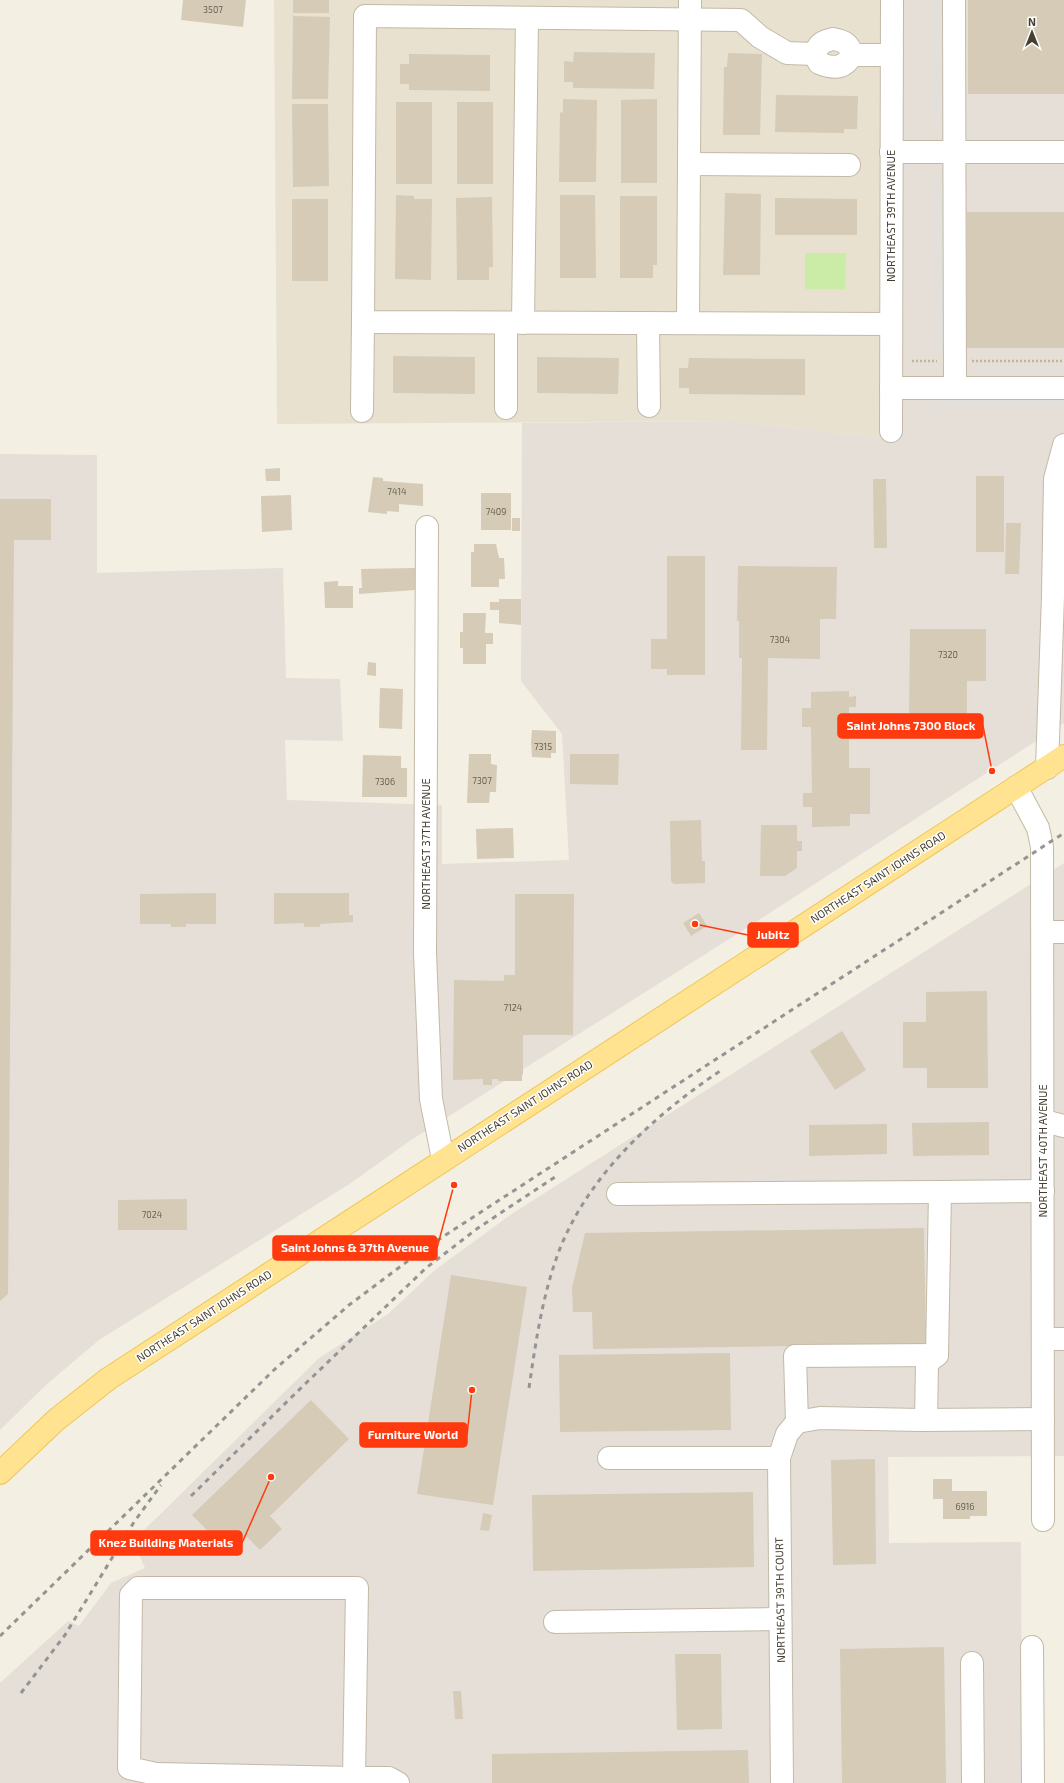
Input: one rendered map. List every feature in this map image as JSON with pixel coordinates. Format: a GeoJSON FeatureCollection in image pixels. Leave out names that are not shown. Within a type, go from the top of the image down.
{"type":"FeatureCollection","features":[{"type":"Feature","properties":{"kind":"main road","name":"NORTHEAST SAINT JOHNS ROAD"},"geometry":{"type":"LineString","coordinates":[[0,1473],[56,1420],[108,1379],[443,1159],[1055,762]]}},
{"type":"Feature","properties":{"kind":"street","name":"NORTHEAST 39TH AVENUE"},"geometry":{"type":"LineString","coordinates":[[891,432],[892,0]]}},
{"type":"Feature","properties":{"kind":"street"},"geometry":{"type":"LineString","coordinates":[[954,0],[955,387]]}},
{"type":"Feature","properties":{"kind":"street"},"geometry":{"type":"LineString","coordinates":[[362,411],[365,8],[537,12],[690,10],[741,20],[760,37],[787,53],[815,54],[818,47],[824,41],[833,40],[844,41],[850,47],[852,55],[892,55]]}},
{"type":"Feature","properties":{"kind":"street"},"geometry":{"type":"LineString","coordinates":[[688,323],[690,10]]}},
{"type":"Feature","properties":{"kind":"street"},"geometry":{"type":"LineString","coordinates":[[506,408],[515,323],[537,12]]}},
{"type":"Feature","properties":{"kind":"street"},"geometry":{"type":"LineString","coordinates":[[891,152],[1064,152]]}},
{"type":"Feature","properties":{"kind":"street"},"geometry":{"type":"LineString","coordinates":[[689,164],[849,165]]}},
{"type":"Feature","properties":{"kind":"street"},"geometry":{"type":"LineString","coordinates":[[362,322],[891,324]]}},
{"type":"Feature","properties":{"kind":"street"},"geometry":{"type":"LineString","coordinates":[[648,323],[649,406]]}},
{"type":"Feature","properties":{"kind":"street"},"geometry":{"type":"LineString","coordinates":[[891,388],[1064,388]]}},
{"type":"Feature","properties":{"kind":"street"},"geometry":{"type":"LineString","coordinates":[[1055,762],[1058,632],[1055,479],[1064,445]]}},
{"type":"Feature","properties":{"kind":"street","name":"NORTHEAST 37TH AVENUE"},"geometry":{"type":"LineString","coordinates":[[427,528],[425,953],[431,1099],[443,1159]]}},
{"type":"Feature","properties":{"kind":"street","name":"NORTHEAST 40TH AVENUE"},"geometry":{"type":"LineString","coordinates":[[1016,787],[1041,835],[1043,932],[1054,1124],[1043,1191],[1043,1520]]}},
{"type":"Feature","properties":{"kind":"street"},"geometry":{"type":"LineString","coordinates":[[1043,932],[1064,932]]}},
{"type":"Feature","properties":{"kind":"street"},"geometry":{"type":"LineString","coordinates":[[618,1194],[1043,1191]]}},
{"type":"Feature","properties":{"kind":"street"},"geometry":{"type":"LineString","coordinates":[[937,1355],[940,1192]]}},
{"type":"Feature","properties":{"kind":"street"},"geometry":{"type":"LineString","coordinates":[[1043,1339],[1064,1338]]}},
{"type":"Feature","properties":{"kind":"street"},"geometry":{"type":"LineString","coordinates":[[926,1420],[927,1363],[937,1355]]}},
{"type":"Feature","properties":{"kind":"street"},"geometry":{"type":"LineString","coordinates":[[937,1355],[795,1356],[797,1422],[820,1418],[926,1420],[1043,1419]]}},
{"type":"Feature","properties":{"kind":"street","name":"NORTHEAST 39TH COURT"},"geometry":{"type":"LineString","coordinates":[[782,1783],[779,1458],[787,1434],[797,1422]]}},
{"type":"Feature","properties":{"kind":"street"},"geometry":{"type":"LineString","coordinates":[[609,1458],[779,1458]]}},
{"type":"Feature","properties":{"kind":"street"},"geometry":{"type":"LineString","coordinates":[[354,1778],[357,1588],[138,1588],[131,1595],[129,1768],[156,1778],[354,1778],[389,1778],[398,1783]]}},
{"type":"Feature","properties":{"kind":"street"},"geometry":{"type":"LineString","coordinates":[[555,1622],[780,1619]]}},
{"type":"Feature","properties":{"kind":"street"},"geometry":{"type":"LineString","coordinates":[[1032,1647],[1033,1783]]}},
{"type":"Feature","properties":{"kind":"street"},"geometry":{"type":"LineString","coordinates":[[972,1663],[973,1783]]}},
{"type":"Feature","properties":{"kind":"path"},"geometry":{"type":"LineString","coordinates":[[912,361],[1064,361]]}},
{"type":"Feature","properties":{"kind":"shaded area"},"geometry":{"type":"Polygon","coordinates":[[[274,0],[887,0],[893,440],[735,421],[277,424],[274,0]]]}},
{"type":"Feature","properties":{"kind":"shaded area"},"geometry":{"type":"Polygon","coordinates":[[[887,0],[1064,0],[1064,723],[734,936],[408,1142],[351,1183],[99,1340],[47,1384],[0,1430],[0,454],[97,455],[97,573],[283,568],[286,678],[340,679],[343,741],[285,740],[287,800],[442,805],[442,864],[569,860],[562,734],[521,681],[522,423],[735,421],[893,440],[887,0]]]}},
{"type":"Feature","properties":{"kind":"shaded area"},"geometry":{"type":"Polygon","coordinates":[[[934,0],[948,0],[948,117],[933,116],[934,0]]]}},
{"type":"Feature","properties":{"kind":"shaded area"},"geometry":{"type":"Polygon","coordinates":[[[933,179],[946,179],[945,348],[933,348],[933,179]]]}},
{"type":"Feature","properties":{"kind":"shaded area"},"geometry":{"type":"Polygon","coordinates":[[[979,365],[1064,365],[1064,410],[934,410],[934,396],[979,377],[979,365]]]}},
{"type":"Feature","properties":{"kind":"shaded area"},"geometry":{"type":"Polygon","coordinates":[[[1064,863],[1064,1456],[888,1457],[889,1543],[1021,1542],[1022,1783],[0,1783],[0,1683],[68,1621],[79,1626],[111,1583],[145,1568],[133,1541],[319,1358],[388,1314],[435,1270],[513,1213],[1064,863]]]}},
{"type":"Feature","properties":{"kind":"green space"},"geometry":{"type":"Polygon","coordinates":[[[805,253],[846,253],[845,289],[805,289],[805,253]]]}},
{"type":"Feature","properties":{"kind":"building"},"geometry":{"type":"Polygon","coordinates":[[[183,0],[246,0],[243,27],[181,20],[183,0]]]}},
{"type":"Feature","properties":{"kind":"building"},"geometry":{"type":"Polygon","coordinates":[[[293,0],[329,0],[329,13],[293,13],[293,0]]]}},
{"type":"Feature","properties":{"kind":"building"},"geometry":{"type":"Polygon","coordinates":[[[968,0],[1064,0],[1064,94],[968,94],[968,0]]]}},
{"type":"Feature","properties":{"kind":"building"},"geometry":{"type":"Polygon","coordinates":[[[293,16],[330,17],[328,99],[292,99],[293,16]]]}},
{"type":"Feature","properties":{"kind":"building"},"geometry":{"type":"Polygon","coordinates":[[[574,52],[655,53],[654,89],[573,88],[573,82],[564,82],[564,61],[573,62],[574,52]]]}},
{"type":"Feature","properties":{"kind":"building"},"geometry":{"type":"Polygon","coordinates":[[[728,53],[762,54],[760,135],[723,135],[724,67],[727,67],[728,53]]]}},
{"type":"Feature","properties":{"kind":"building"},"geometry":{"type":"Polygon","coordinates":[[[409,54],[490,55],[490,91],[409,90],[409,84],[400,84],[400,64],[409,64],[409,54]]]}},
{"type":"Feature","properties":{"kind":"building"},"geometry":{"type":"Polygon","coordinates":[[[776,95],[858,96],[857,129],[844,129],[844,133],[775,132],[776,95]]]}},
{"type":"Feature","properties":{"kind":"building"},"geometry":{"type":"Polygon","coordinates":[[[563,99],[597,100],[596,182],[559,182],[560,112],[563,113],[563,99]]]}},
{"type":"Feature","properties":{"kind":"building"},"geometry":{"type":"Polygon","coordinates":[[[657,99],[657,183],[621,183],[621,100],[657,99]]]}},
{"type":"Feature","properties":{"kind":"building"},"geometry":{"type":"Polygon","coordinates":[[[396,102],[432,102],[432,184],[396,184],[396,102]]]}},
{"type":"Feature","properties":{"kind":"building"},"geometry":{"type":"Polygon","coordinates":[[[457,102],[493,102],[493,184],[457,184],[457,102]]]}},
{"type":"Feature","properties":{"kind":"building"},"geometry":{"type":"Polygon","coordinates":[[[292,104],[328,104],[329,186],[293,187],[292,104]]]}},
{"type":"Feature","properties":{"kind":"building"},"geometry":{"type":"Polygon","coordinates":[[[725,193],[761,194],[760,275],[723,275],[725,193]]]}},
{"type":"Feature","properties":{"kind":"building"},"geometry":{"type":"Polygon","coordinates":[[[396,195],[414,196],[414,199],[432,199],[431,280],[395,279],[396,195]]]}},
{"type":"Feature","properties":{"kind":"building"},"geometry":{"type":"Polygon","coordinates":[[[560,195],[595,195],[596,278],[560,278],[560,195]]]}},
{"type":"Feature","properties":{"kind":"building"},"geometry":{"type":"Polygon","coordinates":[[[620,196],[657,196],[657,265],[653,265],[653,278],[620,278],[620,196]]]}},
{"type":"Feature","properties":{"kind":"building"},"geometry":{"type":"Polygon","coordinates":[[[492,197],[493,267],[489,267],[489,280],[457,280],[456,198],[492,197]]]}},
{"type":"Feature","properties":{"kind":"building"},"geometry":{"type":"Polygon","coordinates":[[[775,198],[857,199],[857,235],[775,235],[775,198]]]}},
{"type":"Feature","properties":{"kind":"building"},"geometry":{"type":"Polygon","coordinates":[[[292,199],[328,199],[328,281],[292,281],[292,199]]]}},
{"type":"Feature","properties":{"kind":"building"},"geometry":{"type":"Polygon","coordinates":[[[967,212],[1064,212],[1064,348],[967,348],[967,212]]]}},
{"type":"Feature","properties":{"kind":"building"},"geometry":{"type":"Polygon","coordinates":[[[393,356],[475,357],[475,394],[393,393],[393,356]]]}},
{"type":"Feature","properties":{"kind":"building"},"geometry":{"type":"Polygon","coordinates":[[[537,357],[619,358],[618,394],[537,393],[537,357]]]}},
{"type":"Feature","properties":{"kind":"building"},"geometry":{"type":"Polygon","coordinates":[[[689,358],[805,359],[805,395],[689,394],[689,388],[679,388],[679,368],[688,368],[689,358]]]}},
{"type":"Feature","properties":{"kind":"building"},"geometry":{"type":"Polygon","coordinates":[[[280,468],[280,481],[266,481],[265,469],[280,468]]]}},
{"type":"Feature","properties":{"kind":"building"},"geometry":{"type":"Polygon","coordinates":[[[976,476],[1004,476],[1004,552],[976,552],[976,476]]]}},
{"type":"Feature","properties":{"kind":"building"},"geometry":{"type":"Polygon","coordinates":[[[373,477],[383,478],[383,481],[423,484],[423,506],[399,504],[399,512],[387,511],[387,514],[368,512],[373,477]]]}},
{"type":"Feature","properties":{"kind":"building"},"geometry":{"type":"Polygon","coordinates":[[[873,479],[886,479],[887,548],[874,548],[873,479]]]}},
{"type":"Feature","properties":{"kind":"building"},"geometry":{"type":"Polygon","coordinates":[[[481,493],[511,493],[511,530],[481,530],[481,493]]]}},
{"type":"Feature","properties":{"kind":"building"},"geometry":{"type":"Polygon","coordinates":[[[291,495],[292,530],[262,532],[261,496],[291,495]]]}},
{"type":"Feature","properties":{"kind":"building"},"geometry":{"type":"Polygon","coordinates":[[[0,499],[51,499],[51,540],[14,540],[8,1294],[0,1301],[0,499]]]}},
{"type":"Feature","properties":{"kind":"building"},"geometry":{"type":"Polygon","coordinates":[[[512,518],[520,518],[520,531],[512,531],[512,518]]]}},
{"type":"Feature","properties":{"kind":"building"},"geometry":{"type":"Polygon","coordinates":[[[1006,523],[1021,523],[1019,574],[1005,574],[1006,523]]]}},
{"type":"Feature","properties":{"kind":"building"},"geometry":{"type":"Polygon","coordinates":[[[474,544],[496,544],[499,558],[504,558],[505,579],[499,579],[499,587],[471,587],[471,552],[474,552],[474,544]]]}},
{"type":"Feature","properties":{"kind":"building"},"geometry":{"type":"Polygon","coordinates":[[[667,556],[705,556],[705,675],[667,675],[667,669],[651,669],[651,639],[667,639],[667,556]]]}},
{"type":"Feature","properties":{"kind":"building"},"geometry":{"type":"Polygon","coordinates":[[[738,566],[837,567],[836,619],[820,619],[820,659],[768,658],[767,750],[741,750],[742,658],[739,658],[739,621],[737,621],[738,566]]]}},
{"type":"Feature","properties":{"kind":"building"},"geometry":{"type":"Polygon","coordinates":[[[415,568],[415,590],[359,594],[359,588],[362,588],[361,569],[415,568]]]}},
{"type":"Feature","properties":{"kind":"building"},"geometry":{"type":"Polygon","coordinates":[[[338,581],[338,586],[353,586],[353,608],[325,608],[324,582],[338,581]]]}},
{"type":"Feature","properties":{"kind":"building"},"geometry":{"type":"Polygon","coordinates":[[[499,599],[521,599],[521,625],[499,623],[499,610],[490,610],[490,602],[499,602],[499,599]]]}},
{"type":"Feature","properties":{"kind":"building"},"geometry":{"type":"Polygon","coordinates":[[[463,613],[486,613],[485,633],[493,633],[493,644],[486,644],[486,664],[463,664],[463,648],[460,648],[460,632],[463,632],[463,613]]]}},
{"type":"Feature","properties":{"kind":"building"},"geometry":{"type":"Polygon","coordinates":[[[910,629],[986,629],[986,681],[967,681],[967,718],[909,718],[910,629]]]}},
{"type":"Feature","properties":{"kind":"building"},"geometry":{"type":"Polygon","coordinates":[[[368,662],[376,663],[376,676],[367,675],[368,662]]]}},
{"type":"Feature","properties":{"kind":"building"},"geometry":{"type":"Polygon","coordinates":[[[380,688],[403,689],[402,729],[379,728],[380,688]]]}},
{"type":"Feature","properties":{"kind":"building"},"geometry":{"type":"Polygon","coordinates":[[[849,691],[849,697],[856,696],[856,707],[849,707],[849,768],[870,768],[870,814],[850,814],[850,826],[812,827],[812,807],[803,807],[803,793],[812,793],[811,727],[802,727],[802,708],[811,708],[811,692],[849,691]]]}},
{"type":"Feature","properties":{"kind":"building"},"geometry":{"type":"Polygon","coordinates":[[[532,730],[556,731],[556,753],[551,753],[551,758],[532,757],[532,730]]]}},
{"type":"Feature","properties":{"kind":"building"},"geometry":{"type":"Polygon","coordinates":[[[469,754],[491,754],[491,764],[497,765],[496,792],[490,792],[489,803],[467,803],[469,754]]]}},
{"type":"Feature","properties":{"kind":"building"},"geometry":{"type":"Polygon","coordinates":[[[570,754],[619,754],[618,785],[570,784],[570,754]]]}},
{"type":"Feature","properties":{"kind":"building"},"geometry":{"type":"Polygon","coordinates":[[[363,755],[401,756],[401,768],[407,768],[407,797],[362,797],[363,755]]]}},
{"type":"Feature","properties":{"kind":"building"},"geometry":{"type":"Polygon","coordinates":[[[701,820],[702,861],[705,861],[705,883],[674,884],[671,881],[670,821],[701,820]]]}},
{"type":"Feature","properties":{"kind":"building"},"geometry":{"type":"Polygon","coordinates":[[[761,825],[797,825],[797,841],[802,841],[802,851],[797,851],[797,868],[785,876],[760,876],[761,825]]]}},
{"type":"Feature","properties":{"kind":"building"},"geometry":{"type":"Polygon","coordinates":[[[513,828],[514,858],[477,859],[476,829],[513,828]]]}},
{"type":"Feature","properties":{"kind":"building"},"geometry":{"type":"Polygon","coordinates":[[[216,893],[216,924],[186,924],[186,927],[171,927],[171,924],[140,924],[140,894],[216,893]]]}},
{"type":"Feature","properties":{"kind":"building"},"geometry":{"type":"Polygon","coordinates":[[[274,893],[349,893],[349,915],[353,915],[353,922],[320,924],[320,927],[304,927],[304,923],[274,924],[274,893]]]}},
{"type":"Feature","properties":{"kind":"building"},"geometry":{"type":"Polygon","coordinates":[[[515,894],[574,894],[573,1035],[523,1035],[522,1081],[498,1081],[498,1079],[492,1079],[492,1085],[483,1085],[483,1079],[453,1080],[454,980],[504,981],[504,975],[515,975],[515,894]]]}},
{"type":"Feature","properties":{"kind":"building"},"geometry":{"type":"Polygon","coordinates":[[[699,913],[707,926],[691,936],[683,923],[699,913]]]}},
{"type":"Feature","properties":{"kind":"building"},"geometry":{"type":"Polygon","coordinates":[[[987,991],[988,1088],[927,1088],[927,1068],[903,1068],[903,1022],[926,1022],[926,992],[987,991]]]}},
{"type":"Feature","properties":{"kind":"building"},"geometry":{"type":"Polygon","coordinates":[[[842,1031],[866,1070],[835,1090],[810,1051],[842,1031]]]}},
{"type":"Feature","properties":{"kind":"building"},"geometry":{"type":"Polygon","coordinates":[[[989,1122],[989,1155],[913,1156],[912,1123],[989,1122]]]}},
{"type":"Feature","properties":{"kind":"building"},"geometry":{"type":"Polygon","coordinates":[[[887,1124],[887,1154],[809,1156],[809,1125],[887,1124]]]}},
{"type":"Feature","properties":{"kind":"building"},"geometry":{"type":"Polygon","coordinates":[[[187,1199],[187,1230],[118,1230],[118,1200],[187,1199]]]}},
{"type":"Feature","properties":{"kind":"building"},"geometry":{"type":"Polygon","coordinates":[[[924,1228],[926,1344],[593,1349],[592,1312],[573,1312],[572,1288],[585,1233],[924,1228]]]}},
{"type":"Feature","properties":{"kind":"building"},"geometry":{"type":"Polygon","coordinates":[[[451,1275],[527,1287],[493,1505],[417,1494],[451,1275]]]}},
{"type":"Feature","properties":{"kind":"building"},"geometry":{"type":"Polygon","coordinates":[[[730,1353],[731,1430],[560,1432],[559,1355],[730,1353]]]}},
{"type":"Feature","properties":{"kind":"building"},"geometry":{"type":"Polygon","coordinates":[[[311,1400],[349,1439],[270,1516],[282,1529],[260,1550],[247,1537],[230,1553],[192,1515],[311,1400]]]}},
{"type":"Feature","properties":{"kind":"building"},"geometry":{"type":"Polygon","coordinates":[[[875,1459],[876,1564],[833,1565],[831,1460],[875,1459]]]}},
{"type":"Feature","properties":{"kind":"building"},"geometry":{"type":"Polygon","coordinates":[[[933,1479],[952,1479],[952,1491],[987,1491],[987,1516],[970,1516],[970,1519],[943,1519],[943,1499],[933,1499],[933,1479]]]}},
{"type":"Feature","properties":{"kind":"building"},"geometry":{"type":"Polygon","coordinates":[[[753,1492],[754,1567],[533,1571],[532,1495],[753,1492]]]}},
{"type":"Feature","properties":{"kind":"building"},"geometry":{"type":"Polygon","coordinates":[[[483,1513],[492,1515],[489,1531],[480,1530],[483,1513]]]}},
{"type":"Feature","properties":{"kind":"building"},"geometry":{"type":"Polygon","coordinates":[[[944,1647],[946,1783],[842,1783],[840,1649],[944,1647]]]}},
{"type":"Feature","properties":{"kind":"building"},"geometry":{"type":"Polygon","coordinates":[[[675,1654],[721,1654],[722,1729],[677,1730],[675,1654]]]}},
{"type":"Feature","properties":{"kind":"building"},"geometry":{"type":"Polygon","coordinates":[[[453,1691],[461,1691],[463,1719],[455,1719],[453,1691]]]}},
{"type":"Feature","properties":{"kind":"building"},"geometry":{"type":"Polygon","coordinates":[[[748,1750],[749,1783],[492,1783],[492,1754],[748,1750]]]}},
{"type":"Feature","properties":{"kind":"railway"},"geometry":{"type":"LineString","coordinates":[[0,1636],[275,1369],[349,1305],[421,1251],[1064,833]]}},
{"type":"Feature","properties":{"kind":"railway"},"geometry":{"type":"LineString","coordinates":[[529,1388],[537,1334],[549,1280],[561,1246],[574,1219],[590,1193],[608,1169],[629,1146],[674,1105],[723,1069]]}},
{"type":"Feature","properties":{"kind":"railway"},"geometry":{"type":"LineString","coordinates":[[191,1496],[426,1268],[478,1228],[555,1177]]}},
{"type":"Feature","properties":{"kind":"railway"},"geometry":{"type":"LineString","coordinates":[[21,1693],[65,1635],[134,1522],[161,1485]]}},
{"type":"Feature","properties":{"kind":"place","name":"Saint Johns 7300 Block"},"geometry":{"type":"Point","coordinates":[992,771]}},
{"type":"Feature","properties":{"kind":"place","name":"Jubitz"},"geometry":{"type":"Point","coordinates":[695,924]}},
{"type":"Feature","properties":{"kind":"place","name":"Saint Johns & 37th Avenue"},"geometry":{"type":"Point","coordinates":[454,1185]}},
{"type":"Feature","properties":{"kind":"place","name":"Furniture World"},"geometry":{"type":"Point","coordinates":[472,1390]}},
{"type":"Feature","properties":{"kind":"place","name":"Knez Building Materials"},"geometry":{"type":"Point","coordinates":[271,1477]}}]}
